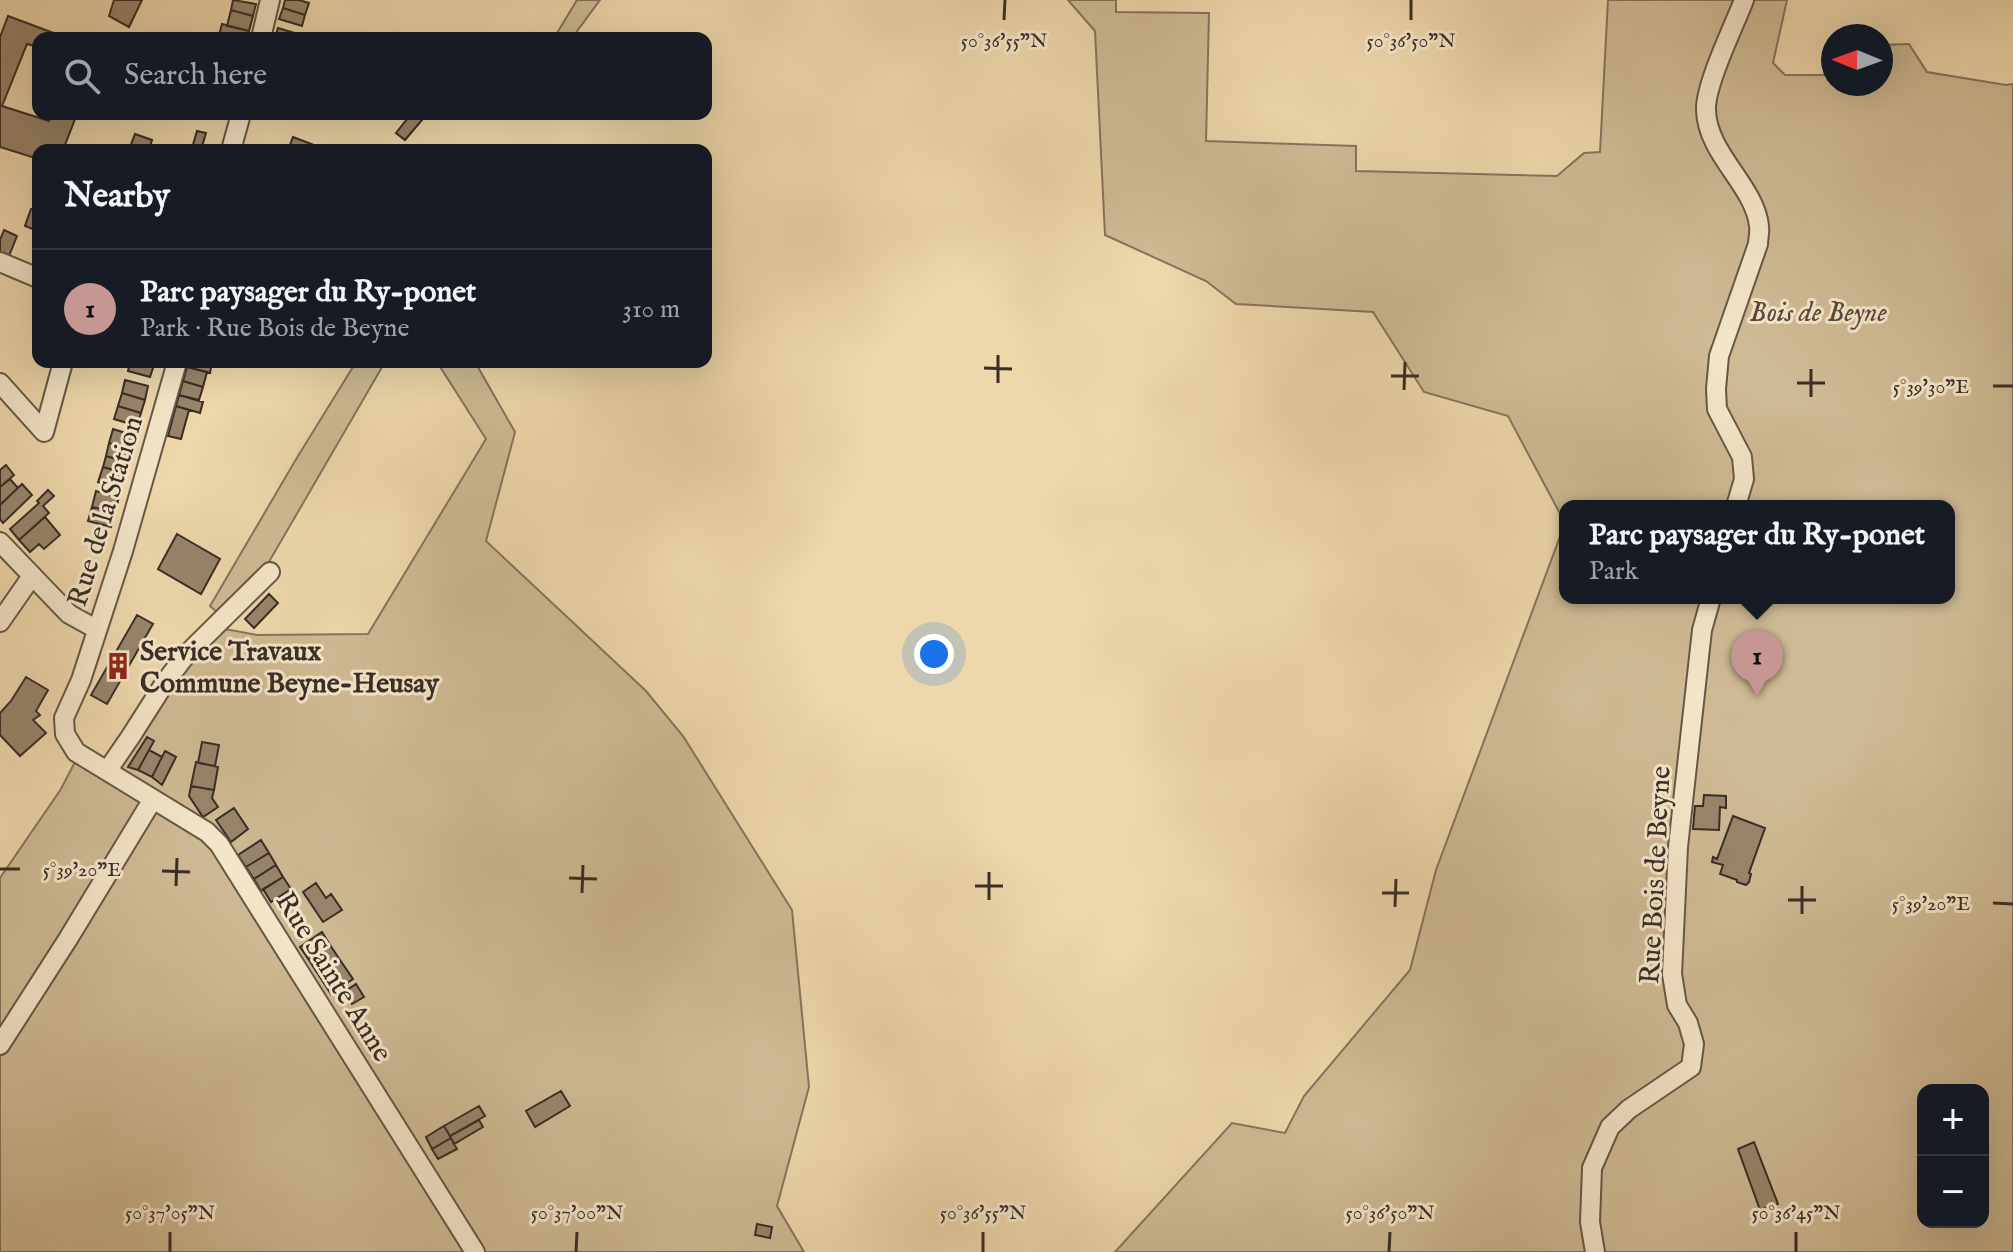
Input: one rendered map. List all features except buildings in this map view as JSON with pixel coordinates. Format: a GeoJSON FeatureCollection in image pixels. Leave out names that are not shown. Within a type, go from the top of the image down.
{"type":"FeatureCollection","features":[{"type":"Feature","properties":{"kind":"street"},"geometry":{"type":"LineString","coordinates":[[262,32],[270,0]]}},
{"type":"Feature","properties":{"kind":"street"},"geometry":{"type":"LineString","coordinates":[[1738,500],[1744,479],[1742,457],[1717,409],[1716,389],[1719,356],[1758,244],[1759,226],[1753,205],[1713,140],[1706,110],[1711,84],[1744,0]]}},
{"type":"Feature","properties":{"kind":"street"},"geometry":{"type":"LineString","coordinates":[[233,144],[239,120]]}},
{"type":"Feature","properties":{"kind":"street"},"geometry":{"type":"LineString","coordinates":[[0,262],[32,275]]}},
{"type":"Feature","properties":{"kind":"street"},"geometry":{"type":"LineString","coordinates":[[0,383],[44,432],[61,368]]}},
{"type":"Feature","properties":{"kind":"street","name":"Rue de la Station"},"geometry":{"type":"LineString","coordinates":[[107,771],[76,752],[65,734],[64,718],[81,680],[140,496],[175,368]]}},
{"type":"Feature","properties":{"kind":"street"},"geometry":{"type":"LineString","coordinates":[[0,542],[69,614],[96,629]]}},
{"type":"Feature","properties":{"kind":"street"},"geometry":{"type":"LineString","coordinates":[[107,771],[186,655],[270,572]]}},
{"type":"Feature","properties":{"kind":"street"},"geometry":{"type":"LineString","coordinates":[[0,622],[32,576]]}},
{"type":"Feature","properties":{"kind":"street","name":"Rue Bois de Beyne"},"geometry":{"type":"LineString","coordinates":[[1595,1252],[1590,1222],[1592,1168],[1610,1127],[1629,1109],[1691,1067],[1694,1044],[1688,1023],[1677,1005],[1672,974],[1678,847],[1702,630],[1709,604]]}},
{"type":"Feature","properties":{"kind":"street","name":"Rue Sainte Anne"},"geometry":{"type":"LineString","coordinates":[[107,771],[207,832],[219,844],[475,1252]]}},
{"type":"Feature","properties":{"kind":"street"},"geometry":{"type":"LineString","coordinates":[[0,1045],[153,799]]}},
{"type":"Feature","properties":{"kind":"green space"},"geometry":{"type":"Polygon","coordinates":[[[577,0],[600,0],[576,32],[558,32],[577,0]]]}},
{"type":"Feature","properties":{"kind":"green space","name":"Bois de Beyne"},"geometry":{"type":"Polygon","coordinates":[[[1068,0],[1116,0],[1116,12],[1209,13],[1206,141],[1356,146],[1356,171],[1557,176],[1584,153],[1600,152],[1608,0],[1787,0],[1773,63],[1785,75],[1821,75],[1821,96],[1893,96],[1893,45],[1909,44],[1927,72],[2013,84],[2013,1252],[1115,1252],[1232,1123],[1285,1133],[1304,1096],[1410,970],[1436,870],[1559,539],[1559,604],[1955,604],[1955,500],[1559,500],[1559,512],[1508,416],[1424,392],[1373,312],[1236,304],[1206,281],[1105,235],[1095,31],[1068,0]]]}},
{"type":"Feature","properties":{"kind":"green space"},"geometry":{"type":"Polygon","coordinates":[[[352,368],[382,368],[266,567],[218,613],[210,606],[352,368]]]}},
{"type":"Feature","properties":{"kind":"green space"},"geometry":{"type":"Polygon","coordinates":[[[441,368],[478,368],[515,432],[486,541],[646,691],[683,736],[792,910],[809,1087],[777,1206],[804,1252],[0,1252],[0,878],[61,789],[76,760],[107,770],[166,681],[225,629],[257,635],[368,634],[486,439],[441,368]]]}},
{"type":"Feature","properties":{"kind":"place","name":"Service Travaux Commune Beyne-Heusay"},"geometry":{"type":"Point","coordinates":[118,666]}},
{"type":"Feature","properties":{"kind":"place","name":"Parc paysager du Ry-ponet"},"geometry":{"type":"Point","coordinates":[1757,696]}}]}
